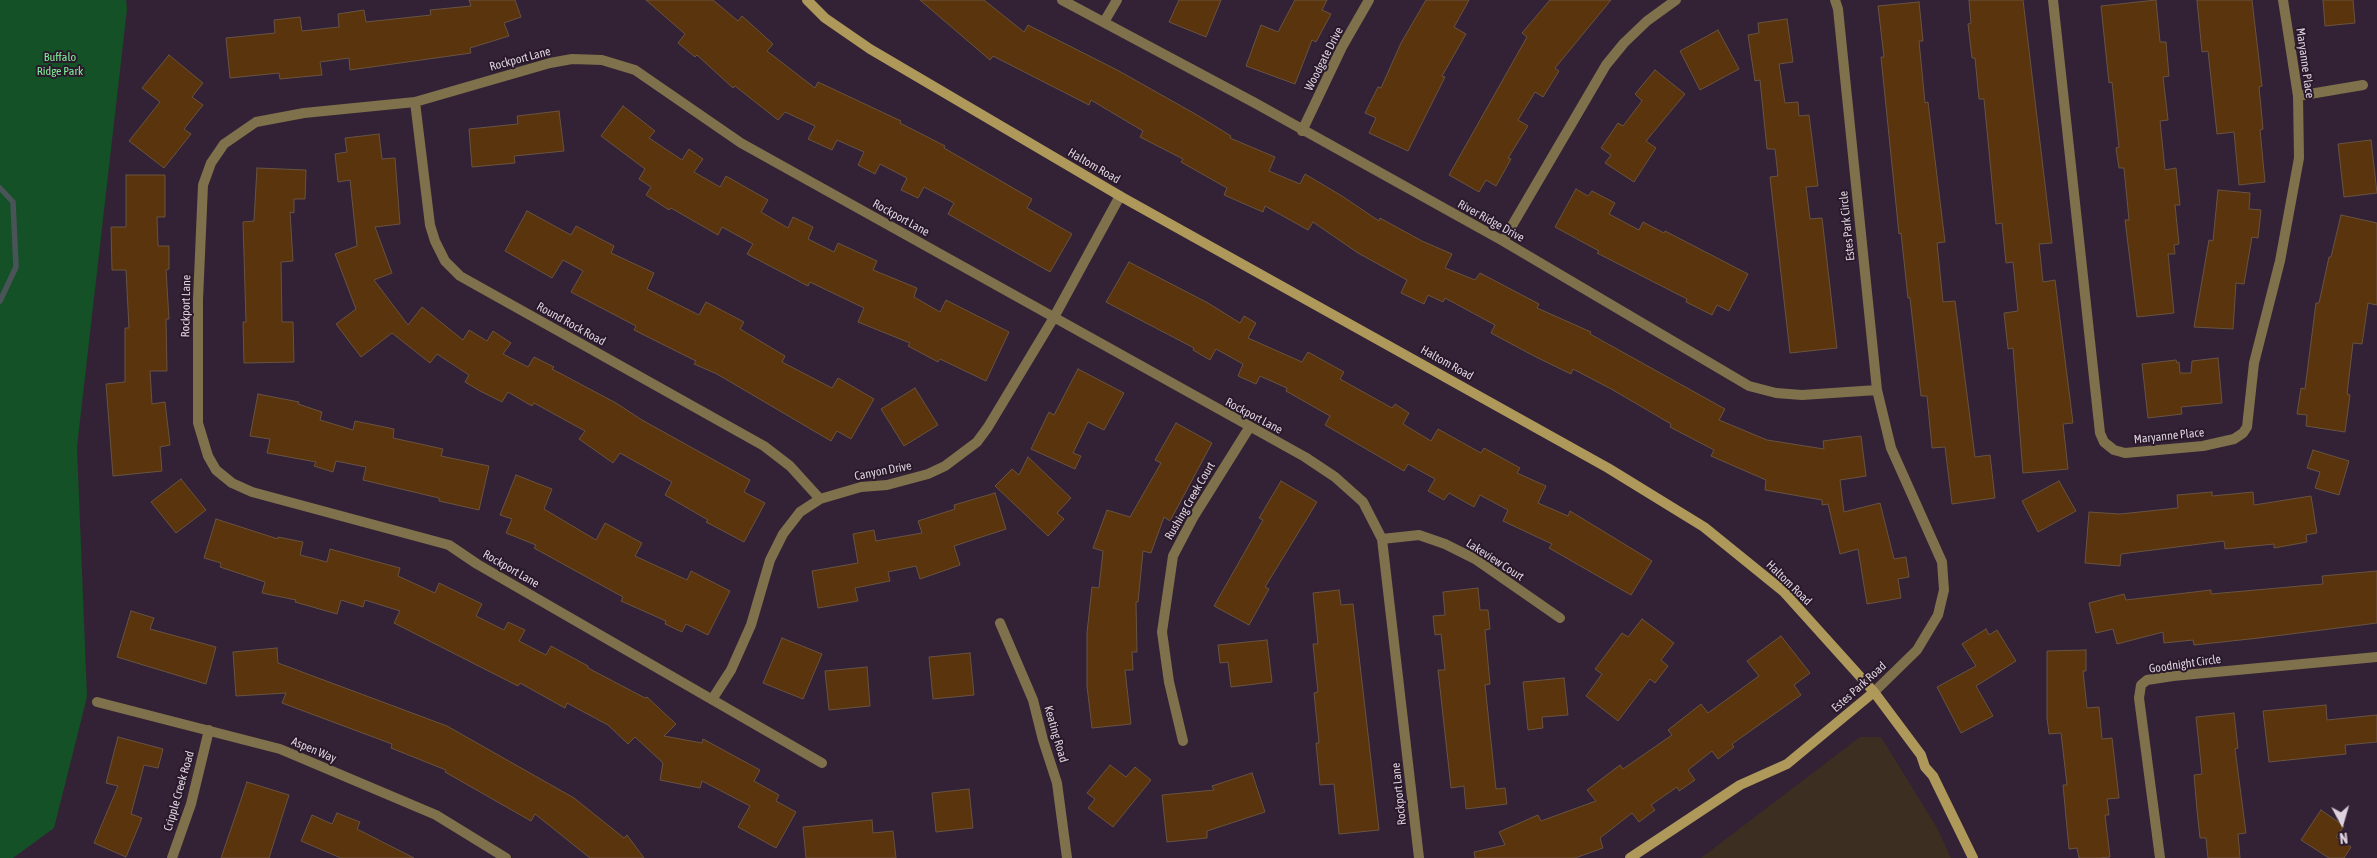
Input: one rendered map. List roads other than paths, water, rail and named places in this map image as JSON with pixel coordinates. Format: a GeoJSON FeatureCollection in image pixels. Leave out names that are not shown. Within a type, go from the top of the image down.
{"type":"FeatureCollection","features":[{"type":"Feature","properties":{"kind":"main road","name":"Haltom Road"},"geometry":{"type":"LineString","coordinates":[[807,0],[824,18],[870,49],[1120,196],[1608,468],[1704,527],[1783,591],[1874,692],[1921,755],[1925,767],[1933,776],[1973,858]]}},
{"type":"Feature","properties":{"kind":"main road","name":"Estes Park Road"},"geometry":{"type":"LineString","coordinates":[[1630,858],[1740,785],[1787,764],[1874,692]]}},
{"type":"Feature","properties":{"kind":"street","name":"River Ridge Drive"},"geometry":{"type":"LineString","coordinates":[[1062,0],[1256,103],[1302,131],[1503,241],[1749,386],[1776,393],[1802,395],[1877,390]]}},
{"type":"Feature","properties":{"kind":"street"},"geometry":{"type":"LineString","coordinates":[[1104,22],[1117,0]]}},
{"type":"Feature","properties":{"kind":"street","name":"Woodgate Drive"},"geometry":{"type":"LineString","coordinates":[[1302,131],[1342,47],[1369,0]]}},
{"type":"Feature","properties":{"kind":"street"},"geometry":{"type":"LineString","coordinates":[[1503,241],[1606,65],[1636,32],[1676,0]]}},
{"type":"Feature","properties":{"kind":"street","name":"Estes Park Circle"},"geometry":{"type":"LineString","coordinates":[[1835,0],[1838,9],[1877,390],[1892,448]]}},
{"type":"Feature","properties":{"kind":"street","name":"Maryanne Place"},"geometry":{"type":"LineString","coordinates":[[2054,0],[2100,433],[2104,442],[2114,450],[2133,453],[2203,446],[2234,439],[2243,433],[2247,426],[2254,363],[2280,260],[2298,158],[2298,96],[2283,0]]}},
{"type":"Feature","properties":{"kind":"street","name":"Rockport Lane"},"geometry":{"type":"LineString","coordinates":[[822,763],[713,698],[477,564],[450,545],[252,492],[232,483],[216,470],[208,456],[198,423],[198,300],[203,185],[211,163],[224,144],[256,122],[304,113],[415,102],[572,58],[602,60],[635,70],[740,143],[1053,319],[1305,457],[1335,477],[1363,502],[1382,539],[1419,858]]}},
{"type":"Feature","properties":{"kind":"street"},"geometry":{"type":"LineString","coordinates":[[2298,96],[2363,85]]}},
{"type":"Feature","properties":{"kind":"street","name":"Round Rock Road"},"geometry":{"type":"LineString","coordinates":[[415,102],[430,224],[435,241],[445,261],[460,276],[764,446],[790,466],[820,499]]}},
{"type":"Feature","properties":{"kind":"street","name":"Canyon Drive"},"geometry":{"type":"LineString","coordinates":[[713,698],[731,670],[751,625],[770,560],[783,534],[800,512],[820,499],[861,487],[912,480],[945,466],[977,442],[1053,319],[1120,196]]}},
{"type":"Feature","properties":{"kind":"street","name":"Rushing Creek Court"},"geometry":{"type":"LineString","coordinates":[[1183,741],[1169,682],[1162,632],[1173,556],[1194,516],[1250,428]]}},
{"type":"Feature","properties":{"kind":"street","name":"Estes Park Road"},"geometry":{"type":"LineString","coordinates":[[1874,692],[1917,650],[1938,615],[1944,590],[1942,562],[1892,448]]}},
{"type":"Feature","properties":{"kind":"street","name":"Lakeview Court"},"geometry":{"type":"LineString","coordinates":[[1382,539],[1419,535],[1445,544],[1475,559],[1560,618]]}},
{"type":"Feature","properties":{"kind":"street","name":"Keating Road"},"geometry":{"type":"LineString","coordinates":[[1000,623],[1033,700],[1042,740],[1057,782],[1067,858]]}},
{"type":"Feature","properties":{"kind":"street","name":"Goodnight Circle"},"geometry":{"type":"LineString","coordinates":[[2160,858],[2139,698],[2141,685],[2147,680],[2173,676],[2377,657]]}},
{"type":"Feature","properties":{"kind":"street","name":"Aspen Way"},"geometry":{"type":"LineString","coordinates":[[97,702],[280,749],[427,811],[506,858]]}},
{"type":"Feature","properties":{"kind":"street","name":"Cripple Creek Road"},"geometry":{"type":"LineString","coordinates":[[172,858],[191,804],[209,730]]}},
{"type":"Feature","properties":{"kind":"waterway"},"geometry":{"type":"LineString","coordinates":[[0,188],[13,202],[16,267],[0,301]]}},
{"type":"Feature","properties":{"kind":"park label","name":"Buffalo Ridge Park"},"geometry":{"type":"Point","coordinates":[60,64]}}]}
